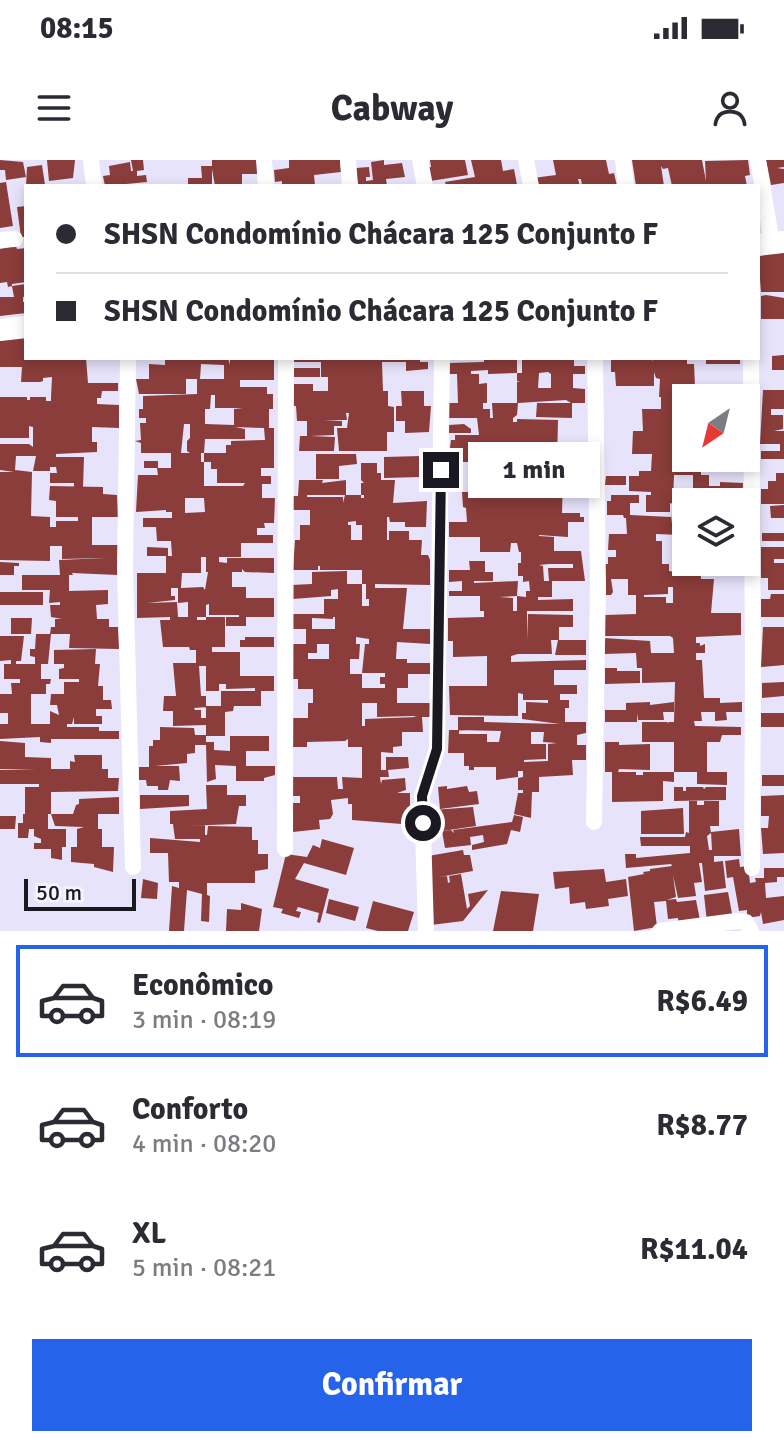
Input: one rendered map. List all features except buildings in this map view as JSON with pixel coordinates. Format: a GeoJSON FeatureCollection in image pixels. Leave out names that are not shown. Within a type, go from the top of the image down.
{"type":"FeatureCollection","features":[{"type":"Feature","properties":{"kind":"street"},"geometry":{"type":"LineString","coordinates":[[91,160],[94,184]]}},
{"type":"Feature","properties":{"kind":"street"},"geometry":{"type":"LineString","coordinates":[[264,160],[266,184]]}},
{"type":"Feature","properties":{"kind":"street"},"geometry":{"type":"LineString","coordinates":[[348,160],[350,184]]}},
{"type":"Feature","properties":{"kind":"street"},"geometry":{"type":"LineString","coordinates":[[420,160],[425,184]]}},
{"type":"Feature","properties":{"kind":"street"},"geometry":{"type":"LineString","coordinates":[[526,160],[531,184]]}},
{"type":"Feature","properties":{"kind":"street"},"geometry":{"type":"LineString","coordinates":[[623,160],[626,184]]}},
{"type":"Feature","properties":{"kind":"street"},"geometry":{"type":"LineString","coordinates":[[758,160],[771,243]]}},
{"type":"Feature","properties":{"kind":"street"},"geometry":{"type":"LineString","coordinates":[[0,330],[24,327]]}},
{"type":"Feature","properties":{"kind":"street"},"geometry":{"type":"LineString","coordinates":[[128,360],[125,568],[133,867]]}},
{"type":"Feature","properties":{"kind":"street"},"geometry":{"type":"LineString","coordinates":[[285,849],[286,360]]}},
{"type":"Feature","properties":{"kind":"street"},"geometry":{"type":"LineString","coordinates":[[426,931],[422,796],[437,749],[442,360]]}},
{"type":"Feature","properties":{"kind":"street"},"geometry":{"type":"LineString","coordinates":[[594,822],[598,586],[595,360]]}},
{"type":"Feature","properties":{"kind":"street"},"geometry":{"type":"LineString","coordinates":[[751,360],[752,868]]}},
{"type":"Feature","properties":{"kind":"street"},"geometry":{"type":"LineString","coordinates":[[660,931],[736,921],[746,922],[751,931]]}},
{"type":"Feature","properties":{"kind":"route"},"geometry":{"type":"LineString","coordinates":[[423,823],[422,796],[437,749],[441,470]]}}]}
